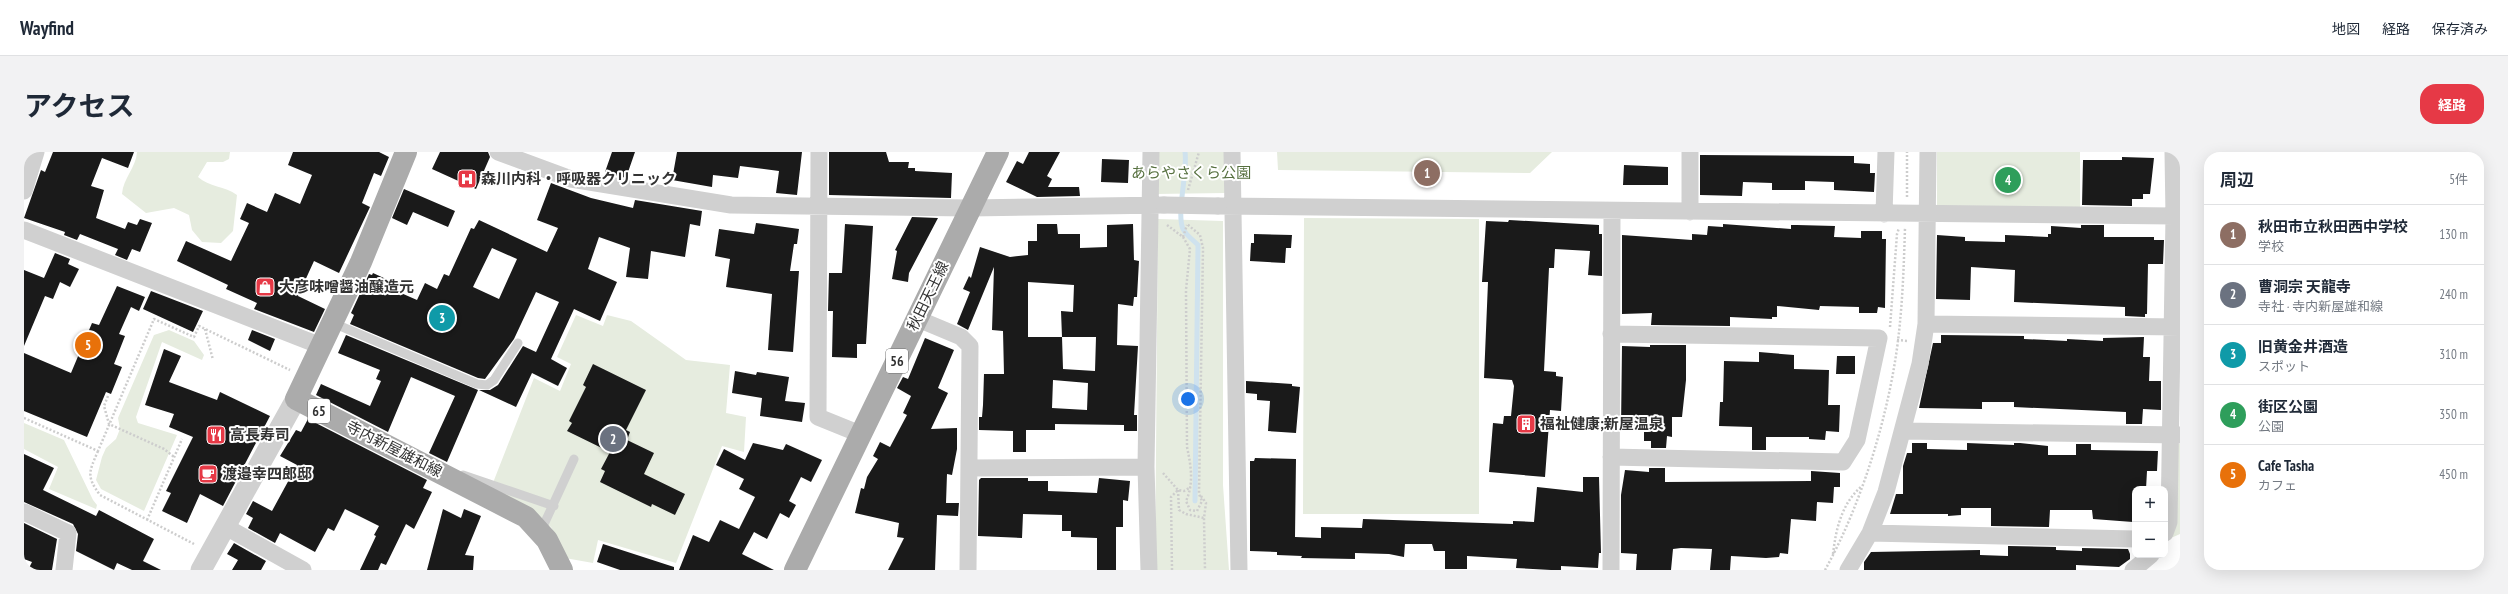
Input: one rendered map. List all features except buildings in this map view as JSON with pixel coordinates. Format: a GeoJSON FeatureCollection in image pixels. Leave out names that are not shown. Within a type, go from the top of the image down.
{"type":"FeatureCollection","features":[{"type":"Feature","properties":{"kind":"main road","name":"65"},"geometry":{"type":"LineString","coordinates":[[296,399],[333,323],[406,152]]}},
{"type":"Feature","properties":{"kind":"main road","name":"秋田天王線"},"geometry":{"type":"LineString","coordinates":[[795,570],[998,152]]}},
{"type":"Feature","properties":{"kind":"main road","name":"寺内新屋雄和線"},"geometry":{"type":"LineString","coordinates":[[296,399],[526,517],[547,540],[562,570]]}},
{"type":"Feature","properties":{"kind":"street"},"geometry":{"type":"LineString","coordinates":[[24,191],[36,152]]}},
{"type":"Feature","properties":{"kind":"street"},"geometry":{"type":"LineString","coordinates":[[498,152],[571,179],[625,189],[731,205],[970,208],[1158,205],[1225,207],[2177,216]]}},
{"type":"Feature","properties":{"kind":"street"},"geometry":{"type":"LineString","coordinates":[[819,152],[817,206],[818,417],[860,434]]}},
{"type":"Feature","properties":{"kind":"street"},"geometry":{"type":"LineString","coordinates":[[1149,570],[1153,468],[1158,205],[1151,152]]}},
{"type":"Feature","properties":{"kind":"street"},"geometry":{"type":"LineString","coordinates":[[1232,152],[1225,207],[1239,570]]}},
{"type":"Feature","properties":{"kind":"street"},"geometry":{"type":"LineString","coordinates":[[1690,152],[1690,212]]}},
{"type":"Feature","properties":{"kind":"street"},"geometry":{"type":"LineString","coordinates":[[1884,214],[1886,152]]}},
{"type":"Feature","properties":{"kind":"street"},"geometry":{"type":"LineString","coordinates":[[1848,570],[1870,534],[1886,492],[1904,431],[1923,343],[1926,324],[1926,214],[1928,152]]}},
{"type":"Feature","properties":{"kind":"street"},"geometry":{"type":"LineString","coordinates":[[2168,525],[2175,435],[2177,216],[2173,152]]}},
{"type":"Feature","properties":{"kind":"street"},"geometry":{"type":"LineString","coordinates":[[1611,570],[1612,211]]}},
{"type":"Feature","properties":{"kind":"street"},"geometry":{"type":"LineString","coordinates":[[24,230],[321,346]]}},
{"type":"Feature","properties":{"kind":"street"},"geometry":{"type":"LineString","coordinates":[[918,319],[961,337],[970,346],[968,570]]}},
{"type":"Feature","properties":{"kind":"street"},"geometry":{"type":"LineString","coordinates":[[1926,324],[2176,327]]}},
{"type":"Feature","properties":{"kind":"street"},"geometry":{"type":"LineString","coordinates":[[1611,334],[1884,339],[1857,440],[1843,462],[1611,457]]}},
{"type":"Feature","properties":{"kind":"street"},"geometry":{"type":"LineString","coordinates":[[206,561],[296,399]]}},
{"type":"Feature","properties":{"kind":"street"},"geometry":{"type":"LineString","coordinates":[[1904,431],[2175,435]]}},
{"type":"Feature","properties":{"kind":"street"},"geometry":{"type":"LineString","coordinates":[[969,468],[1153,468]]}},
{"type":"Feature","properties":{"kind":"street"},"geometry":{"type":"LineString","coordinates":[[24,512],[68,533],[64,570]]}},
{"type":"Feature","properties":{"kind":"street"},"geometry":{"type":"LineString","coordinates":[[226,526],[303,570]]}},
{"type":"Feature","properties":{"kind":"street"},"geometry":{"type":"LineString","coordinates":[[1870,534],[2132,539]]}},
{"type":"Feature","properties":{"kind":"street"},"geometry":{"type":"LineString","coordinates":[[2133,570],[2147,558]]}},
{"type":"Feature","properties":{"kind":"lane"},"geometry":{"type":"LineString","coordinates":[[333,323],[477,384],[487,385],[494,380],[518,343]]}},
{"type":"Feature","properties":{"kind":"lane"},"geometry":{"type":"LineString","coordinates":[[540,533],[554,506],[559,490],[574,459]]}},
{"type":"Feature","properties":{"kind":"lane"},"geometry":{"type":"LineString","coordinates":[[427,466],[468,476],[554,506]]}},
{"type":"Feature","properties":{"kind":"path"},"geometry":{"type":"LineString","coordinates":[[1906,214],[1897,234],[1884,339],[1923,343]]}},
{"type":"Feature","properties":{"kind":"path"},"geometry":{"type":"LineString","coordinates":[[1164,224],[1183,236],[1190,249],[1186,290],[1187,447],[1191,468],[1191,486],[1186,501],[1190,510],[1197,511],[1201,507],[1199,494],[1203,248],[1200,234],[1187,224],[1183,236]]}},
{"type":"Feature","properties":{"kind":"path"},"geometry":{"type":"LineString","coordinates":[[206,561],[147,520],[100,495],[90,481],[90,470],[154,319],[194,337],[199,326],[307,378]]}},
{"type":"Feature","properties":{"kind":"path"},"geometry":{"type":"LineString","coordinates":[[204,329],[213,360]]}},
{"type":"Feature","properties":{"kind":"path"},"geometry":{"type":"LineString","coordinates":[[108,396],[104,406],[109,424]]}},
{"type":"Feature","properties":{"kind":"path"},"geometry":{"type":"LineString","coordinates":[[24,418],[98,451]]}},
{"type":"Feature","properties":{"kind":"path"},"geometry":{"type":"LineString","coordinates":[[109,424],[164,449],[174,457]]}},
{"type":"Feature","properties":{"kind":"path"},"geometry":{"type":"LineString","coordinates":[[147,520],[182,438]]}},
{"type":"Feature","properties":{"kind":"path"},"geometry":{"type":"LineString","coordinates":[[1153,468],[1178,490],[1184,491],[1191,486]]}},
{"type":"Feature","properties":{"kind":"path"},"geometry":{"type":"LineString","coordinates":[[1832,556],[1836,530],[1851,496],[1862,486]]}},
{"type":"Feature","properties":{"kind":"path"},"geometry":{"type":"LineString","coordinates":[[1178,490],[1179,510],[1186,514],[1204,518]]}},
{"type":"Feature","properties":{"kind":"path"},"geometry":{"type":"LineString","coordinates":[[1172,570],[1171,496],[1178,490]]}},
{"type":"Feature","properties":{"kind":"path"},"geometry":{"type":"LineString","coordinates":[[1199,494],[1206,503],[1204,518],[1205,570]]}},
{"type":"Feature","properties":{"kind":"green space"},"geometry":{"type":"Polygon","coordinates":[[[137,152],[230,152],[229,159],[223,162],[207,162],[198,177],[207,183],[237,195],[233,231],[221,243],[202,242],[192,230],[189,215],[174,208],[146,213],[122,194],[137,152]]]}},
{"type":"Feature","properties":{"kind":"green space","name":"あらやさくら公園"},"geometry":{"type":"Polygon","coordinates":[[[1155,152],[1226,152],[1226,193],[1155,194],[1155,152]]]}},
{"type":"Feature","properties":{"kind":"green space"},"geometry":{"type":"Polygon","coordinates":[[[1277,152],[1552,152],[1530,173],[1278,170],[1277,152]]]}},
{"type":"Feature","properties":{"kind":"green space"},"geometry":{"type":"Polygon","coordinates":[[[1937,152],[2080,152],[2080,208],[1937,207],[1937,152]]]}},
{"type":"Feature","properties":{"kind":"green space"},"geometry":{"type":"Polygon","coordinates":[[[1304,218],[1479,219],[1479,514],[1303,514],[1304,218]]]}},
{"type":"Feature","properties":{"kind":"green space"},"geometry":{"type":"Polygon","coordinates":[[[1158,219],[1223,221],[1223,485],[1229,570],[1155,570],[1158,219]]]}},
{"type":"Feature","properties":{"kind":"green space"},"geometry":{"type":"Polygon","coordinates":[[[576,315],[603,326],[607,315],[631,321],[686,360],[730,365],[726,413],[746,417],[744,452],[722,446],[676,563],[598,540],[593,563],[565,558],[551,527],[489,493],[534,378],[560,391],[571,364],[557,357],[576,315]]]}},
{"type":"Feature","properties":{"kind":"green space"},"geometry":{"type":"Polygon","coordinates":[[[169,330],[194,341],[204,355],[202,360],[162,342],[136,417],[138,423],[177,435],[144,511],[101,489],[96,480],[106,448],[116,439],[120,429],[118,418],[154,335],[169,330]]]}},
{"type":"Feature","properties":{"kind":"green space"},"geometry":{"type":"Polygon","coordinates":[[[24,423],[64,440],[93,500],[97,505],[96,509],[49,489],[58,467],[24,449],[24,423]]]}},
{"type":"Feature","properties":{"kind":"green space"},"geometry":{"type":"Polygon","coordinates":[[[2175,444],[2180,444],[2180,534],[2171,538],[2175,444]]]}},
{"type":"Feature","properties":{"kind":"waterway"},"geometry":{"type":"LineString","coordinates":[[1185,152],[1181,222],[1184,231],[1198,245],[1195,501]]}},
{"type":"Feature","properties":{"kind":"place","name":"秋田市立秋田西中学校"},"geometry":{"type":"Point","coordinates":[1427,173]}},
{"type":"Feature","properties":{"kind":"place","name":"森川内科・呼吸器クリニック"},"geometry":{"type":"Point","coordinates":[467,179]}},
{"type":"Feature","properties":{"kind":"place","name":"街区公園"},"geometry":{"type":"Point","coordinates":[2008,180]}},
{"type":"Feature","properties":{"kind":"place","name":"大彦味噌醤油醸造元"},"geometry":{"type":"Point","coordinates":[265,287]}},
{"type":"Feature","properties":{"kind":"place","name":"旧黄金井酒造"},"geometry":{"type":"Point","coordinates":[442,318]}},
{"type":"Feature","properties":{"kind":"place","name":"Cafe Tasha"},"geometry":{"type":"Point","coordinates":[88,345]}},
{"type":"Feature","properties":{"kind":"place","name":"福祉健康;新屋温泉"},"geometry":{"type":"Point","coordinates":[1526,424]}},
{"type":"Feature","properties":{"kind":"place","name":"高長寿司"},"geometry":{"type":"Point","coordinates":[216,435]}},
{"type":"Feature","properties":{"kind":"place","name":"曹洞宗 天龍寺"},"geometry":{"type":"Point","coordinates":[613,439]}},
{"type":"Feature","properties":{"kind":"place","name":"渡邉幸四郎邸"},"geometry":{"type":"Point","coordinates":[208,474]}}]}
